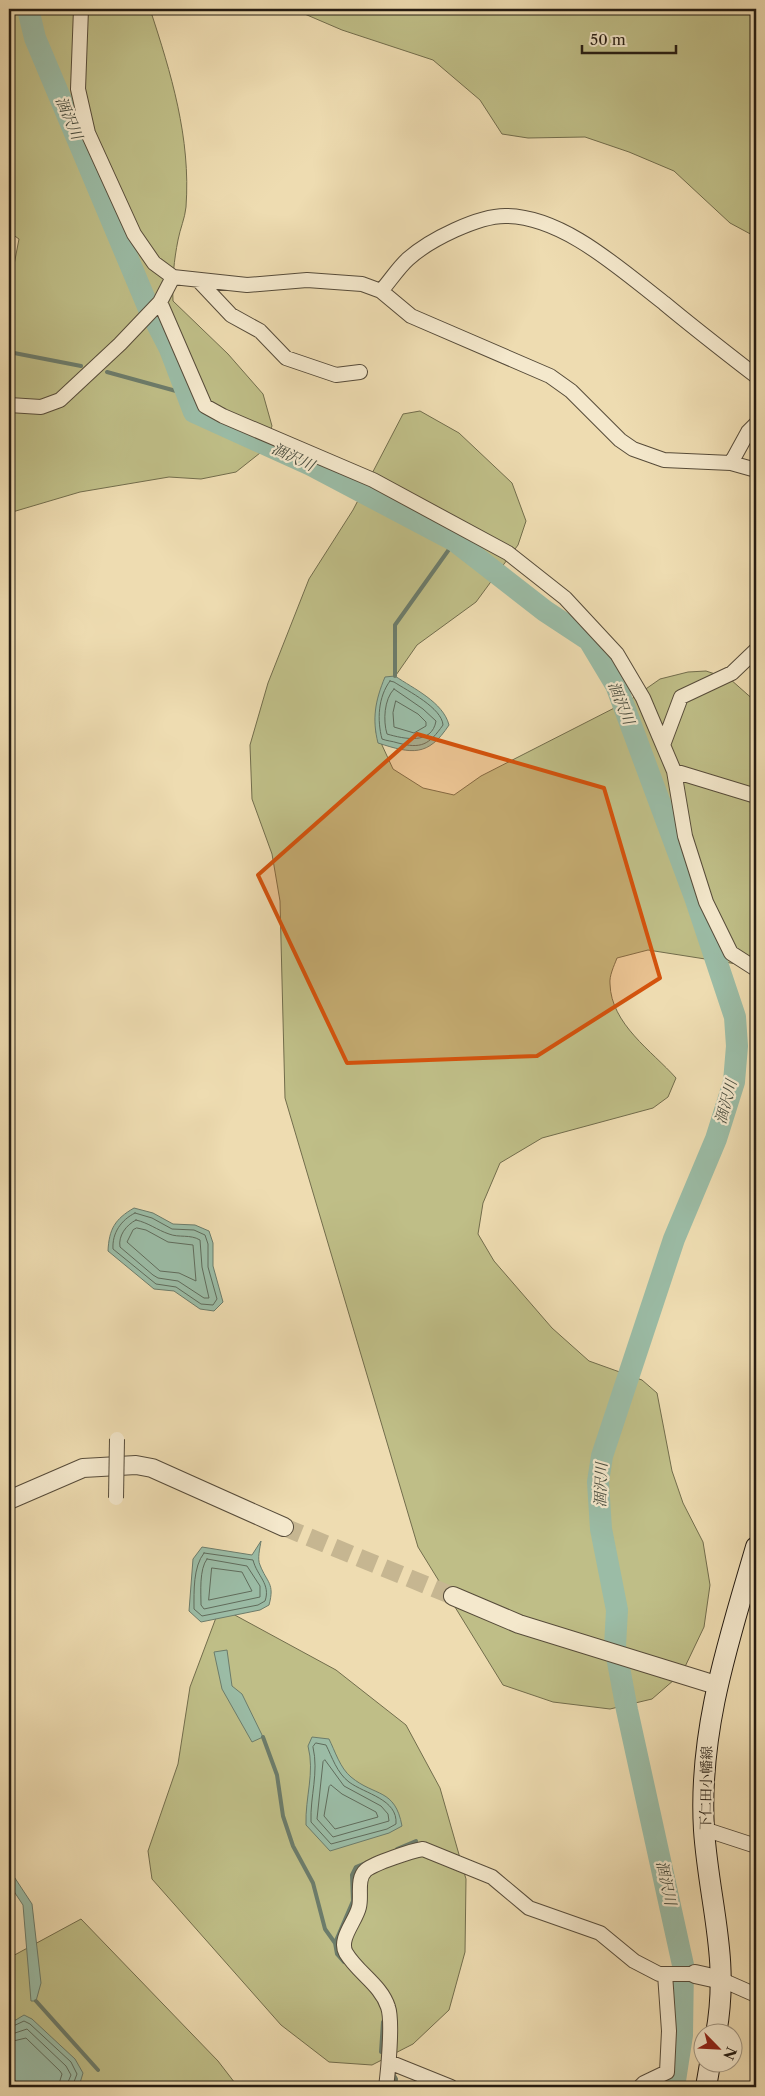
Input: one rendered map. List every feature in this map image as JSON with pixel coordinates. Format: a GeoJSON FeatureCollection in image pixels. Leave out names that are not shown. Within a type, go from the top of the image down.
{"type":"FeatureCollection","features":[{"type":"Feature","properties":{"kind":"main road","name":"下仁田小幡線"},"geometry":{"type":"LineString","coordinates":[[717,2024],[722,1980],[721,1950],[704,1829],[705,1750],[716,1685],[756,1547]]}},
{"type":"Feature","properties":{"kind":"main road"},"geometry":{"type":"LineString","coordinates":[[706,2087],[708,2074]]}},
{"type":"Feature","properties":{"kind":"street"},"geometry":{"type":"LineString","coordinates":[[81,9],[78,89],[88,133],[134,234],[154,263],[173,277],[247,285],[307,280],[362,284],[381,291],[411,316],[550,376],[571,390],[620,440],[633,449],[664,460],[731,463],[756,470]]}},
{"type":"Feature","properties":{"kind":"street"},"geometry":{"type":"LineString","coordinates":[[381,291],[408,259],[442,236],[489,218],[507,216],[536,220],[569,235],[615,266],[756,376]]}},
{"type":"Feature","properties":{"kind":"street"},"geometry":{"type":"LineString","coordinates":[[9,405],[41,407],[60,400],[120,344],[160,302],[173,277]]}},
{"type":"Feature","properties":{"kind":"street"},"geometry":{"type":"LineString","coordinates":[[198,280],[231,315],[260,331],[286,358],[336,375],[360,372]]}},
{"type":"Feature","properties":{"kind":"street"},"geometry":{"type":"LineString","coordinates":[[160,302],[205,406],[222,416],[373,480],[508,553],[565,598],[617,654],[643,698],[674,771],[685,836],[706,902],[731,954],[756,970]]}},
{"type":"Feature","properties":{"kind":"street"},"geometry":{"type":"LineString","coordinates":[[731,463],[748,432],[756,424]]}},
{"type":"Feature","properties":{"kind":"street"},"geometry":{"type":"LineString","coordinates":[[663,745],[681,697],[732,673],[756,650]]}},
{"type":"Feature","properties":{"kind":"street"},"geometry":{"type":"LineString","coordinates":[[674,771],[756,796]]}},
{"type":"Feature","properties":{"kind":"street"},"geometry":{"type":"LineString","coordinates":[[116,1498],[117,1439]]}},
{"type":"Feature","properties":{"kind":"street"},"geometry":{"type":"LineString","coordinates":[[9,1500],[83,1468],[136,1465],[152,1468],[284,1527]]}},
{"type":"Feature","properties":{"kind":"street"},"geometry":{"type":"LineString","coordinates":[[453,1596],[519,1624],[716,1685]]}},
{"type":"Feature","properties":{"kind":"street"},"geometry":{"type":"LineString","coordinates":[[704,1829],[756,1846]]}},
{"type":"Feature","properties":{"kind":"street"},"geometry":{"type":"LineString","coordinates":[[386,2087],[390,2062],[388,2053],[389,2010],[385,1998],[345,1952],[344,1940],[359,1907],[360,1880],[366,1871],[417,1850],[423,1849],[492,1877],[528,1908],[600,1933],[634,1961],[659,1974],[695,1974],[722,1980],[756,1996]]}},
{"type":"Feature","properties":{"kind":"street"},"geometry":{"type":"LineString","coordinates":[[640,2087],[644,2083],[667,2072],[670,1973]]}},
{"type":"Feature","properties":{"kind":"street"},"geometry":{"type":"LineString","coordinates":[[390,2062],[451,2087]]}},
{"type":"Feature","properties":{"kind":"highlighted area"},"geometry":{"type":"Polygon","coordinates":[[[417,734],[604,788],[660,978],[537,1056],[347,1063],[258,875],[417,734]]]}},
{"type":"Feature","properties":{"kind":"shaded area"},"geometry":{"type":"Polygon","coordinates":[[[9,9],[150,9],[178,106],[187,181],[185,215],[175,255],[173,301],[228,354],[263,394],[272,426],[260,453],[236,472],[201,479],[169,477],[80,492],[9,513],[9,291],[19,239],[9,232],[9,9]]]}},
{"type":"Feature","properties":{"kind":"shaded area"},"geometry":{"type":"Polygon","coordinates":[[[293,9],[756,9],[756,237],[730,223],[674,171],[629,152],[585,137],[528,138],[502,134],[480,100],[433,60],[342,30],[293,9]]]}},
{"type":"Feature","properties":{"kind":"shaded area"},"geometry":{"type":"Polygon","coordinates":[[[420,411],[459,433],[512,483],[526,521],[518,545],[476,602],[417,645],[380,698],[376,732],[393,769],[423,788],[454,795],[481,776],[630,700],[660,679],[688,672],[706,671],[730,679],[756,702],[756,967],[648,950],[617,958],[610,978],[610,984],[617,1012],[634,1036],[676,1078],[668,1097],[653,1108],[542,1138],[500,1163],[483,1203],[478,1234],[494,1261],[552,1328],[589,1361],[642,1380],[657,1393],[672,1471],[683,1503],[703,1542],[710,1585],[704,1627],[682,1673],[652,1699],[610,1709],[553,1702],[503,1685],[418,1547],[285,1098],[280,901],[272,854],[252,799],[250,745],[268,683],[309,579],[353,510],[403,414],[420,411]]]}},
{"type":"Feature","properties":{"kind":"shaded area"},"geometry":{"type":"Polygon","coordinates":[[[220,1607],[336,1670],[406,1725],[440,1788],[466,1879],[465,1952],[449,2010],[413,2044],[372,2065],[329,2062],[281,2025],[152,1879],[148,1851],[178,1764],[190,1687],[220,1607]]]}},
{"type":"Feature","properties":{"kind":"shaded area"},"geometry":{"type":"Polygon","coordinates":[[[81,1919],[218,2061],[238,2087],[9,2087],[9,1958],[81,1919]]]}},
{"type":"Feature","properties":{"kind":"water"},"geometry":{"type":"Polygon","coordinates":[[[395,676],[427,697],[441,709],[446,717],[449,725],[434,743],[426,748],[410,751],[378,743],[375,718],[379,694],[385,677],[395,676]]]}},
{"type":"Feature","properties":{"kind":"water"},"geometry":{"type":"Polygon","coordinates":[[[134,1208],[153,1213],[173,1224],[195,1225],[209,1231],[213,1243],[213,1266],[223,1302],[214,1311],[200,1309],[174,1291],[154,1289],[108,1251],[114,1225],[122,1216],[134,1208]]]}},
{"type":"Feature","properties":{"kind":"water"},"geometry":{"type":"Polygon","coordinates":[[[261,1541],[259,1560],[271,1587],[269,1605],[260,1610],[201,1622],[189,1611],[193,1559],[202,1547],[252,1555],[261,1541]]]}},
{"type":"Feature","properties":{"kind":"water"},"geometry":{"type":"Polygon","coordinates":[[[227,1650],[232,1686],[242,1694],[263,1737],[252,1742],[222,1689],[214,1652],[227,1650]]]}},
{"type":"Feature","properties":{"kind":"water"},"geometry":{"type":"Polygon","coordinates":[[[312,1737],[329,1739],[347,1773],[360,1783],[389,1799],[399,1814],[402,1826],[389,1833],[330,1851],[306,1825],[310,1775],[308,1746],[312,1737]]]}},
{"type":"Feature","properties":{"kind":"water"},"geometry":{"type":"Polygon","coordinates":[[[9,1869],[32,1904],[41,1983],[36,2001],[31,2001],[23,1905],[9,1884],[9,1869]]]}},
{"type":"Feature","properties":{"kind":"water"},"geometry":{"type":"Polygon","coordinates":[[[24,2015],[32,2019],[75,2059],[83,2073],[80,2083],[75,2087],[20,2087],[9,2072],[9,2024],[24,2015]]]}},
{"type":"Feature","properties":{"kind":"waterway","name":"涸沢川"},"geometry":{"type":"LineString","coordinates":[[28,9],[35,38],[149,309]]}},
{"type":"Feature","properties":{"kind":"waterway","name":"涸沢川"},"geometry":{"type":"LineString","coordinates":[[156,322],[170,349],[194,412],[311,465],[455,541],[545,611],[589,640],[616,685],[696,900],[735,1017],[737,1046],[734,1082],[716,1139],[674,1239],[602,1456],[598,1482],[601,1529],[617,1610],[615,1646],[627,1710],[683,1965],[682,2035],[674,2087]]}},
{"type":"Feature","properties":{"kind":"waterway"},"geometry":{"type":"LineString","coordinates":[[9,352],[81,366]]}},
{"type":"Feature","properties":{"kind":"waterway"},"geometry":{"type":"LineString","coordinates":[[107,372],[187,394]]}},
{"type":"Feature","properties":{"kind":"waterway"},"geometry":{"type":"LineString","coordinates":[[395,676],[395,625],[455,541]]}},
{"type":"Feature","properties":{"kind":"waterway"},"geometry":{"type":"LineString","coordinates":[[263,1737],[277,1775],[283,1816],[293,1846],[313,1883],[325,1929],[335,1943],[337,1954],[344,1962]]}},
{"type":"Feature","properties":{"kind":"waterway"},"geometry":{"type":"LineString","coordinates":[[397,1849],[416,1841]]}},
{"type":"Feature","properties":{"kind":"waterway"},"geometry":{"type":"LineString","coordinates":[[335,1943],[353,1901],[352,1875],[356,1867],[368,1862]]}},
{"type":"Feature","properties":{"kind":"waterway"},"geometry":{"type":"LineString","coordinates":[[36,2001],[98,2070]]}},
{"type":"Feature","properties":{"kind":"waterway"},"geometry":{"type":"LineString","coordinates":[[381,2052],[383,2022]]}},
{"type":"Feature","properties":{"kind":"waterway"},"geometry":{"type":"LineString","coordinates":[[392,2072],[396,2079],[395,2087]]}},
{"type":"Feature","properties":{"kind":"tunnel"},"geometry":{"type":"LineString","coordinates":[[284,1527],[453,1596]]}}]}
